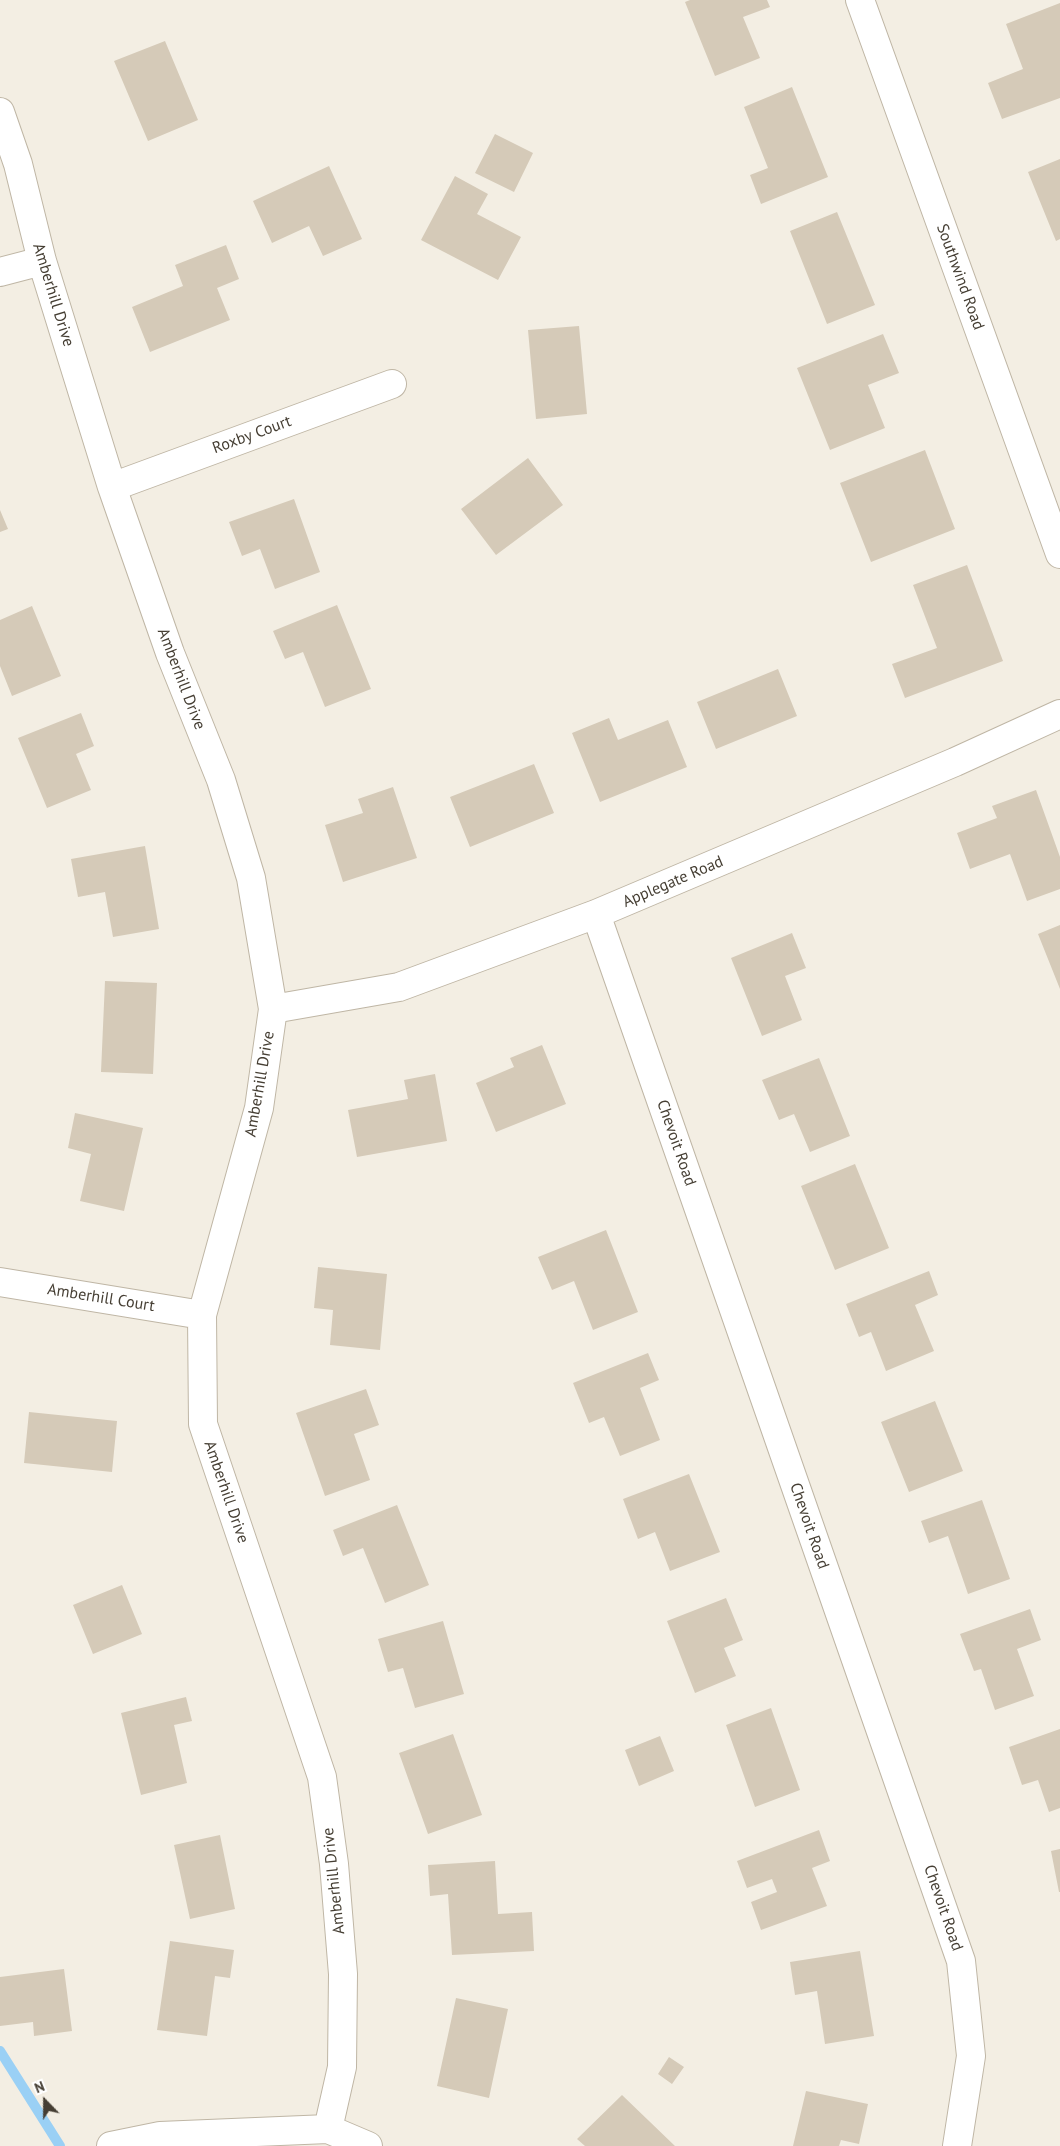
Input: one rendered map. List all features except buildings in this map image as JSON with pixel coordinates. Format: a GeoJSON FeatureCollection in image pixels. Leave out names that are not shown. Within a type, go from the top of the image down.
{"type":"FeatureCollection","features":[{"type":"Feature","properties":{"kind":"street","name":"Southwind Road"},"geometry":{"type":"LineString","coordinates":[[860,0],[1060,554]]}},
{"type":"Feature","properties":{"kind":"street","name":"Amberhill Drive"},"geometry":{"type":"LineString","coordinates":[[0,112],[18,164],[42,261],[112,487],[170,653],[221,780],[251,878],[273,1009],[259,1108],[202,1315],[203,1424],[323,1787],[334,1864],[343,1974],[342,2068],[328,2129]]}},
{"type":"Feature","properties":{"kind":"street"},"geometry":{"type":"LineString","coordinates":[[0,272],[42,261]]}},
{"type":"Feature","properties":{"kind":"street","name":"Roxby Court"},"geometry":{"type":"LineString","coordinates":[[112,487],[392,384]]}},
{"type":"Feature","properties":{"kind":"street","name":"Applegate Road"},"geometry":{"type":"LineString","coordinates":[[273,1009],[399,987],[596,914],[955,762],[1060,714]]}},
{"type":"Feature","properties":{"kind":"street","name":"Chevoit Road"},"geometry":{"type":"LineString","coordinates":[[596,914],[961,1961],[971,2056],[957,2146]]}},
{"type":"Feature","properties":{"kind":"street","name":"Amberhill Court"},"geometry":{"type":"LineString","coordinates":[[0,1282],[202,1315]]}},
{"type":"Feature","properties":{"kind":"street"},"geometry":{"type":"LineString","coordinates":[[111,2146],[160,2136],[328,2129],[368,2146]]}},
{"type":"Feature","properties":{"kind":"waterway"},"geometry":{"type":"LineString","coordinates":[[0,2051],[60,2146]]}}]}
